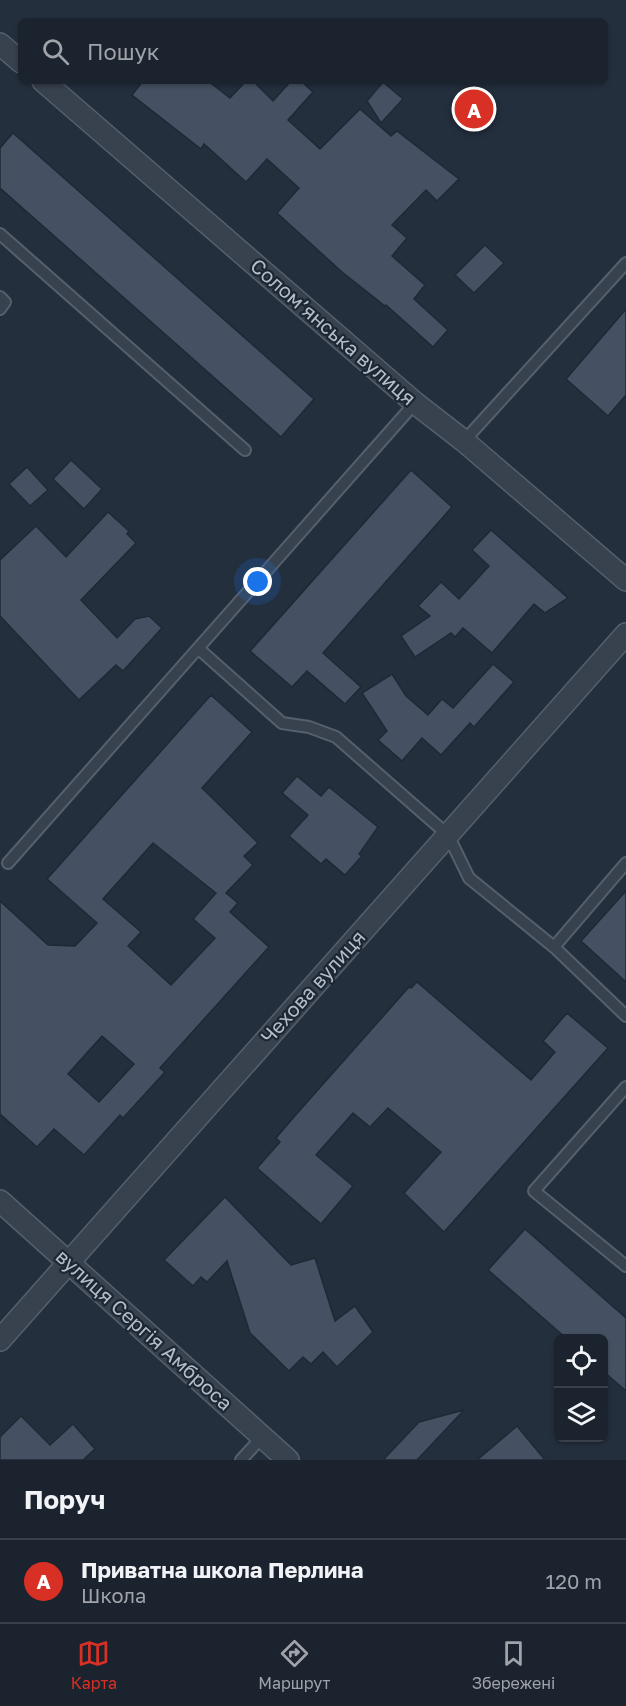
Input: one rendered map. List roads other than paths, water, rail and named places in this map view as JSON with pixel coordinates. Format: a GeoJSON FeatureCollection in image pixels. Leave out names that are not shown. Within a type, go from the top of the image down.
{"type":"FeatureCollection","features":[{"type":"Feature","properties":{"kind":"street"},"geometry":{"type":"LineString","coordinates":[[0,44],[18,59]]}},
{"type":"Feature","properties":{"kind":"street","name":"Соломʼянська вулиця"},"geometry":{"type":"LineString","coordinates":[[46,84],[416,403],[464,441],[626,580]]}},
{"type":"Feature","properties":{"kind":"street","name":"Чехова вулиця"},"geometry":{"type":"LineString","coordinates":[[0,1340],[626,634]]}},
{"type":"Feature","properties":{"kind":"street","name":"вулиця Сергія Амброса"},"geometry":{"type":"LineString","coordinates":[[0,1201],[288,1460]]}},
{"type":"Feature","properties":{"kind":"lane"},"geometry":{"type":"LineString","coordinates":[[0,234],[245,450]]}},
{"type":"Feature","properties":{"kind":"lane"},"geometry":{"type":"LineString","coordinates":[[464,441],[626,263]]}},
{"type":"Feature","properties":{"kind":"lane"},"geometry":{"type":"LineString","coordinates":[[0,297],[5,302],[0,309]]}},
{"type":"Feature","properties":{"kind":"lane"},"geometry":{"type":"LineString","coordinates":[[8,863],[416,403]]}},
{"type":"Feature","properties":{"kind":"lane"},"geometry":{"type":"LineString","coordinates":[[199,649],[282,723],[309,727],[336,737],[448,835],[469,878],[554,947],[626,1017]]}},
{"type":"Feature","properties":{"kind":"lane"},"geometry":{"type":"LineString","coordinates":[[554,947],[626,862]]}},
{"type":"Feature","properties":{"kind":"lane"},"geometry":{"type":"LineString","coordinates":[[626,1087],[534,1191],[626,1266]]}},
{"type":"Feature","properties":{"kind":"lane"},"geometry":{"type":"LineString","coordinates":[[241,1460],[262,1437]]}},
{"type":"Feature","properties":{"kind":"place","name":"Приватна школа Перлина"},"geometry":{"type":"Point","coordinates":[474,109]}}]}
